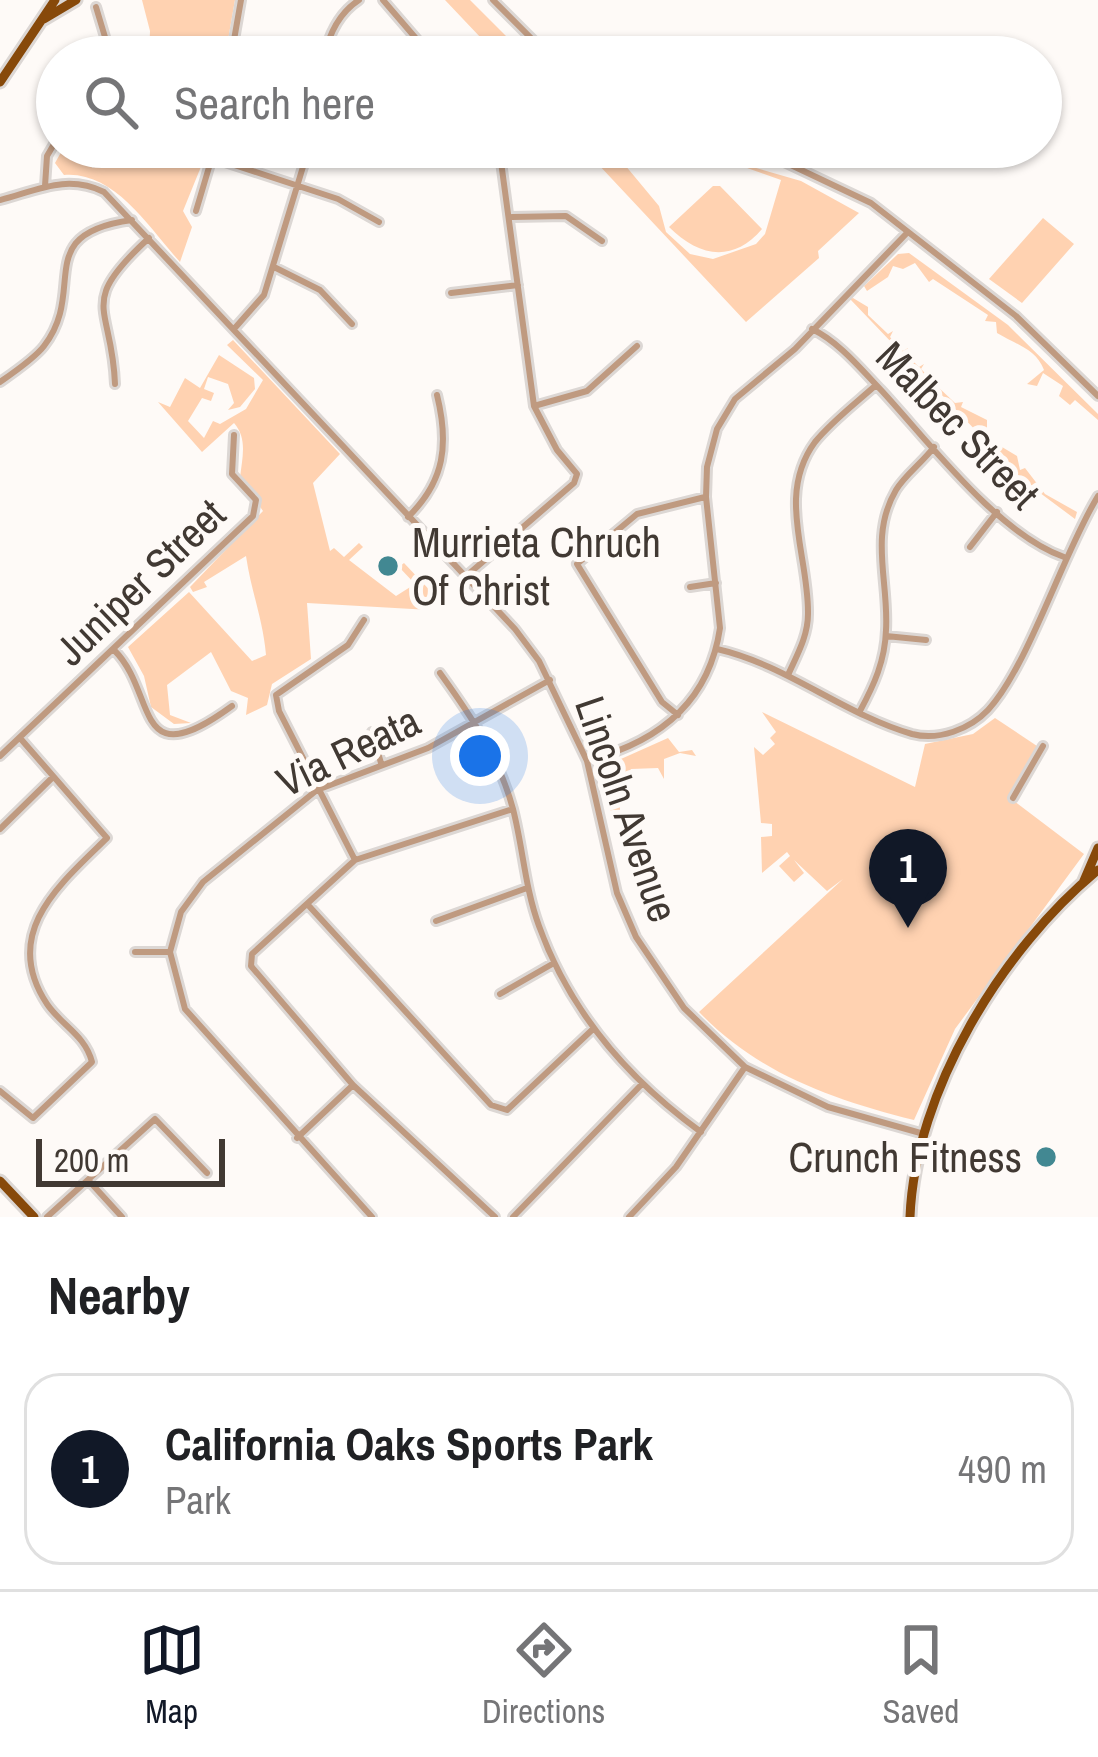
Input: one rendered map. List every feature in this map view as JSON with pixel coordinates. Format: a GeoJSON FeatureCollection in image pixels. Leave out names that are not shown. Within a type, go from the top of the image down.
{"type":"FeatureCollection","features":[{"type":"Feature","properties":{"kind":"main road"},"geometry":{"type":"LineString","coordinates":[[0,82],[55,0]]}},
{"type":"Feature","properties":{"kind":"main road"},"geometry":{"type":"LineString","coordinates":[[44,19],[76,0]]}},
{"type":"Feature","properties":{"kind":"main road"},"geometry":{"type":"LineString","coordinates":[[1083,883],[1098,848]]}},
{"type":"Feature","properties":{"kind":"main road"},"geometry":{"type":"LineString","coordinates":[[910,1217],[924,1134],[942,1082],[986,998],[1098,870]]}},
{"type":"Feature","properties":{"kind":"main road"},"geometry":{"type":"LineString","coordinates":[[0,1180],[34,1217]]}},
{"type":"Feature","properties":{"kind":"street"},"geometry":{"type":"LineString","coordinates":[[235,36],[241,0]]}},
{"type":"Feature","properties":{"kind":"street"},"geometry":{"type":"LineString","coordinates":[[333,36],[346,8],[359,0]]}},
{"type":"Feature","properties":{"kind":"street"},"geometry":{"type":"LineString","coordinates":[[383,0],[414,36]]}},
{"type":"Feature","properties":{"kind":"street"},"geometry":{"type":"LineString","coordinates":[[493,0],[529,36]]}},
{"type":"Feature","properties":{"kind":"street"},"geometry":{"type":"LineString","coordinates":[[96,7],[105,36]]}},
{"type":"Feature","properties":{"kind":"street"},"geometry":{"type":"LineString","coordinates":[[45,186],[46,168]]}},
{"type":"Feature","properties":{"kind":"street"},"geometry":{"type":"LineString","coordinates":[[196,212],[210,168]]}},
{"type":"Feature","properties":{"kind":"street"},"geometry":{"type":"LineString","coordinates":[[243,168],[338,199],[379,222]]}},
{"type":"Feature","properties":{"kind":"street"},"geometry":{"type":"LineString","coordinates":[[234,330],[264,295],[304,168]]}},
{"type":"Feature","properties":{"kind":"street"},"geometry":{"type":"LineString","coordinates":[[464,578],[574,483],[576,468],[556,451],[534,406],[503,168]]}},
{"type":"Feature","properties":{"kind":"street"},"geometry":{"type":"LineString","coordinates":[[792,168],[848,189],[1016,316],[1098,396]]}},
{"type":"Feature","properties":{"kind":"street","name":"Lincoln Avenue"},"geometry":{"type":"LineString","coordinates":[[0,200],[81,181],[104,191],[514,629],[550,680],[587,761],[617,893],[637,937],[684,1008],[746,1067],[828,1107],[924,1134]]}},
{"type":"Feature","properties":{"kind":"street"},"geometry":{"type":"LineString","coordinates":[[512,217],[566,216],[602,241]]}},
{"type":"Feature","properties":{"kind":"street"},"geometry":{"type":"LineString","coordinates":[[0,382],[44,346],[73,244],[97,226],[132,220]]}},
{"type":"Feature","properties":{"kind":"street"},"geometry":{"type":"LineString","coordinates":[[587,761],[625,751],[678,716],[694,699],[717,649],[706,467],[717,429],[736,399],[906,234]]}},
{"type":"Feature","properties":{"kind":"street"},"geometry":{"type":"LineString","coordinates":[[115,384],[99,310],[103,292],[148,238]]}},
{"type":"Feature","properties":{"kind":"street"},"geometry":{"type":"LineString","coordinates":[[274,267],[320,290],[352,324]]}},
{"type":"Feature","properties":{"kind":"street"},"geometry":{"type":"LineString","coordinates":[[452,293],[518,285]]}},
{"type":"Feature","properties":{"kind":"street","name":"Malbec Street"},"geometry":{"type":"LineString","coordinates":[[812,329],[876,385],[997,512],[1032,543],[1064,557]]}},
{"type":"Feature","properties":{"kind":"street"},"geometry":{"type":"LineString","coordinates":[[534,406],[587,391],[637,346]]}},
{"type":"Feature","properties":{"kind":"street"},"geometry":{"type":"LineString","coordinates":[[788,675],[804,640],[808,612],[795,498],[802,470],[814,444],[876,385]]}},
{"type":"Feature","properties":{"kind":"street"},"geometry":{"type":"LineString","coordinates":[[408,517],[426,499],[444,457],[436,395]]}},
{"type":"Feature","properties":{"kind":"street","name":"Juniper Street"},"geometry":{"type":"LineString","coordinates":[[0,756],[257,510],[256,500],[232,474],[234,435]]}},
{"type":"Feature","properties":{"kind":"street"},"geometry":{"type":"LineString","coordinates":[[860,711],[877,680],[886,636],[879,539],[886,514],[898,486],[934,447]]}},
{"type":"Feature","properties":{"kind":"street"},"geometry":{"type":"LineString","coordinates":[[717,649],[788,675],[915,735],[956,732],[974,722],[1002,692],[1064,557],[1098,496]]}},
{"type":"Feature","properties":{"kind":"street"},"geometry":{"type":"LineString","coordinates":[[678,716],[662,702],[578,564],[637,514],[706,497]]}},
{"type":"Feature","properties":{"kind":"street"},"geometry":{"type":"LineString","coordinates":[[970,547],[997,512]]}},
{"type":"Feature","properties":{"kind":"street"},"geometry":{"type":"LineString","coordinates":[[690,587],[716,583]]}},
{"type":"Feature","properties":{"kind":"street"},"geometry":{"type":"LineString","coordinates":[[356,860],[279,711],[277,694],[348,645],[364,620]]}},
{"type":"Feature","properties":{"kind":"street"},"geometry":{"type":"LineString","coordinates":[[886,636],[926,640]]}},
{"type":"Feature","properties":{"kind":"street"},"geometry":{"type":"LineString","coordinates":[[114,650],[132,674],[146,717],[166,730],[194,732],[232,706]]}},
{"type":"Feature","properties":{"kind":"street"},"geometry":{"type":"LineString","coordinates":[[440,673],[476,722],[513,809],[527,888],[554,963],[593,1029],[642,1084],[701,1132]]}},
{"type":"Feature","properties":{"kind":"street","name":"Via Reata"},"geometry":{"type":"LineString","coordinates":[[170,952],[181,912],[203,882],[317,790],[428,748],[550,680]]}},
{"type":"Feature","properties":{"kind":"street"},"geometry":{"type":"LineString","coordinates":[[372,732],[381,763]]}},
{"type":"Feature","properties":{"kind":"street"},"geometry":{"type":"LineString","coordinates":[[0,1091],[33,1118],[92,1063],[88,1046],[47,1005],[34,978],[28,943],[38,910],[107,838],[20,738]]}},
{"type":"Feature","properties":{"kind":"street"},"geometry":{"type":"LineString","coordinates":[[1013,799],[1043,746]]}},
{"type":"Feature","properties":{"kind":"street"},"geometry":{"type":"LineString","coordinates":[[0,829],[53,777]]}},
{"type":"Feature","properties":{"kind":"street"},"geometry":{"type":"LineString","coordinates":[[495,1217],[353,1085],[251,966],[252,954],[356,860],[513,809]]}},
{"type":"Feature","properties":{"kind":"street"},"geometry":{"type":"LineString","coordinates":[[436,921],[527,888]]}},
{"type":"Feature","properties":{"kind":"street"},"geometry":{"type":"LineString","coordinates":[[308,906],[491,1105],[507,1110],[593,1029]]}},
{"type":"Feature","properties":{"kind":"street"},"geometry":{"type":"LineString","coordinates":[[135,952],[170,952],[184,1010],[372,1217]]}},
{"type":"Feature","properties":{"kind":"street"},"geometry":{"type":"LineString","coordinates":[[500,994],[554,963]]}},
{"type":"Feature","properties":{"kind":"street"},"geometry":{"type":"LineString","coordinates":[[629,1217],[701,1132],[746,1067]]}},
{"type":"Feature","properties":{"kind":"street"},"geometry":{"type":"LineString","coordinates":[[514,1217],[642,1084]]}},
{"type":"Feature","properties":{"kind":"street"},"geometry":{"type":"LineString","coordinates":[[297,1138],[353,1085]]}},
{"type":"Feature","properties":{"kind":"street"},"geometry":{"type":"LineString","coordinates":[[47,1217],[155,1118],[207,1172]]}},
{"type":"Feature","properties":{"kind":"street"},"geometry":{"type":"LineString","coordinates":[[89,1182],[122,1217]]}},
{"type":"Feature","properties":{"kind":"shaded area"},"geometry":{"type":"Polygon","coordinates":[[[142,0],[235,0],[229,36],[150,36],[142,0]]]}},
{"type":"Feature","properties":{"kind":"shaded area"},"geometry":{"type":"Polygon","coordinates":[[[445,0],[470,0],[506,36],[479,36],[445,0]]]}},
{"type":"Feature","properties":{"kind":"shaded area"},"geometry":{"type":"Polygon","coordinates":[[[59,168],[200,168],[183,211],[192,227],[180,262],[115,192],[82,176],[64,175],[59,168]]]}},
{"type":"Feature","properties":{"kind":"shaded area"},"geometry":{"type":"Polygon","coordinates":[[[602,168],[627,168],[659,206],[666,232],[690,254],[713,259],[756,244],[765,234],[781,180],[747,168],[801,181],[859,213],[818,251],[819,258],[746,322],[602,168]]]}},
{"type":"Feature","properties":{"kind":"shaded area"},"geometry":{"type":"Polygon","coordinates":[[[713,186],[720,186],[762,229],[739,248],[703,250],[669,227],[713,186]]]}},
{"type":"Feature","properties":{"kind":"shaded area"},"geometry":{"type":"Polygon","coordinates":[[[1043,218],[1074,244],[1022,303],[989,279],[1043,218]]]}},
{"type":"Feature","properties":{"kind":"shaded area"},"geometry":{"type":"Polygon","coordinates":[[[909,253],[1008,325],[1098,414],[1098,420],[1075,400],[1070,405],[1059,396],[1063,386],[1043,373],[1037,386],[1027,384],[1044,370],[1036,357],[997,333],[996,322],[985,321],[988,315],[933,279],[929,282],[915,263],[903,269],[893,266],[888,277],[867,291],[864,286],[898,254],[909,253]]]}},
{"type":"Feature","properties":{"kind":"shaded area"},"geometry":{"type":"Polygon","coordinates":[[[850,299],[868,307],[868,315],[888,334],[893,331],[890,337],[903,351],[908,348],[905,353],[919,367],[924,364],[921,369],[935,383],[939,380],[936,385],[955,403],[963,402],[961,407],[987,420],[987,438],[1017,456],[1020,470],[1025,468],[1045,494],[1077,512],[1075,519],[1024,481],[850,299]]]}},
{"type":"Feature","properties":{"kind":"shaded area"},"geometry":{"type":"Polygon","coordinates":[[[233,340],[340,454],[313,483],[330,551],[334,548],[344,557],[359,543],[363,547],[349,560],[396,596],[415,584],[399,567],[404,563],[439,600],[430,610],[307,603],[311,659],[272,684],[267,705],[246,715],[248,698],[231,691],[211,652],[167,685],[170,715],[191,723],[174,724],[151,707],[144,676],[128,647],[189,592],[252,661],[266,655],[246,556],[204,582],[207,587],[193,592],[190,587],[263,511],[240,478],[241,436],[234,423],[202,452],[158,402],[170,407],[185,378],[200,388],[219,355],[254,378],[255,389],[240,407],[228,410],[234,403],[228,384],[208,377],[204,389],[214,393],[211,401],[202,398],[188,421],[204,438],[213,421],[220,424],[246,409],[263,380],[227,345],[233,340]]]}},
{"type":"Feature","properties":{"kind":"shaded area"},"geometry":{"type":"Polygon","coordinates":[[[762,712],[915,787],[925,744],[973,734],[995,718],[1043,750],[1014,801],[1084,854],[955,1029],[914,1120],[854,1103],[772,1068],[699,1012],[843,879],[827,891],[794,860],[804,873],[794,882],[779,866],[790,856],[787,852],[762,873],[761,837],[772,836],[772,824],[761,823],[754,747],[763,755],[775,744],[770,738],[776,732],[762,712]]]}},
{"type":"Feature","properties":{"kind":"shaded area"},"geometry":{"type":"Polygon","coordinates":[[[668,738],[679,752],[692,750],[696,756],[680,753],[664,759],[664,779],[658,768],[631,769],[630,775],[619,775],[620,810],[631,810],[631,815],[612,816],[600,773],[603,767],[668,738]]]}},
{"type":"Feature","properties":{"kind":"place","name":"Murrieta Chruch Of Christ"},"geometry":{"type":"Point","coordinates":[388,566]}},
{"type":"Feature","properties":{"kind":"place","name":"California Oaks Sports Park"},"geometry":{"type":"Point","coordinates":[908,928]}},
{"type":"Feature","properties":{"kind":"place","name":"Crunch Fitness"},"geometry":{"type":"Point","coordinates":[1046,1157]}}]}
